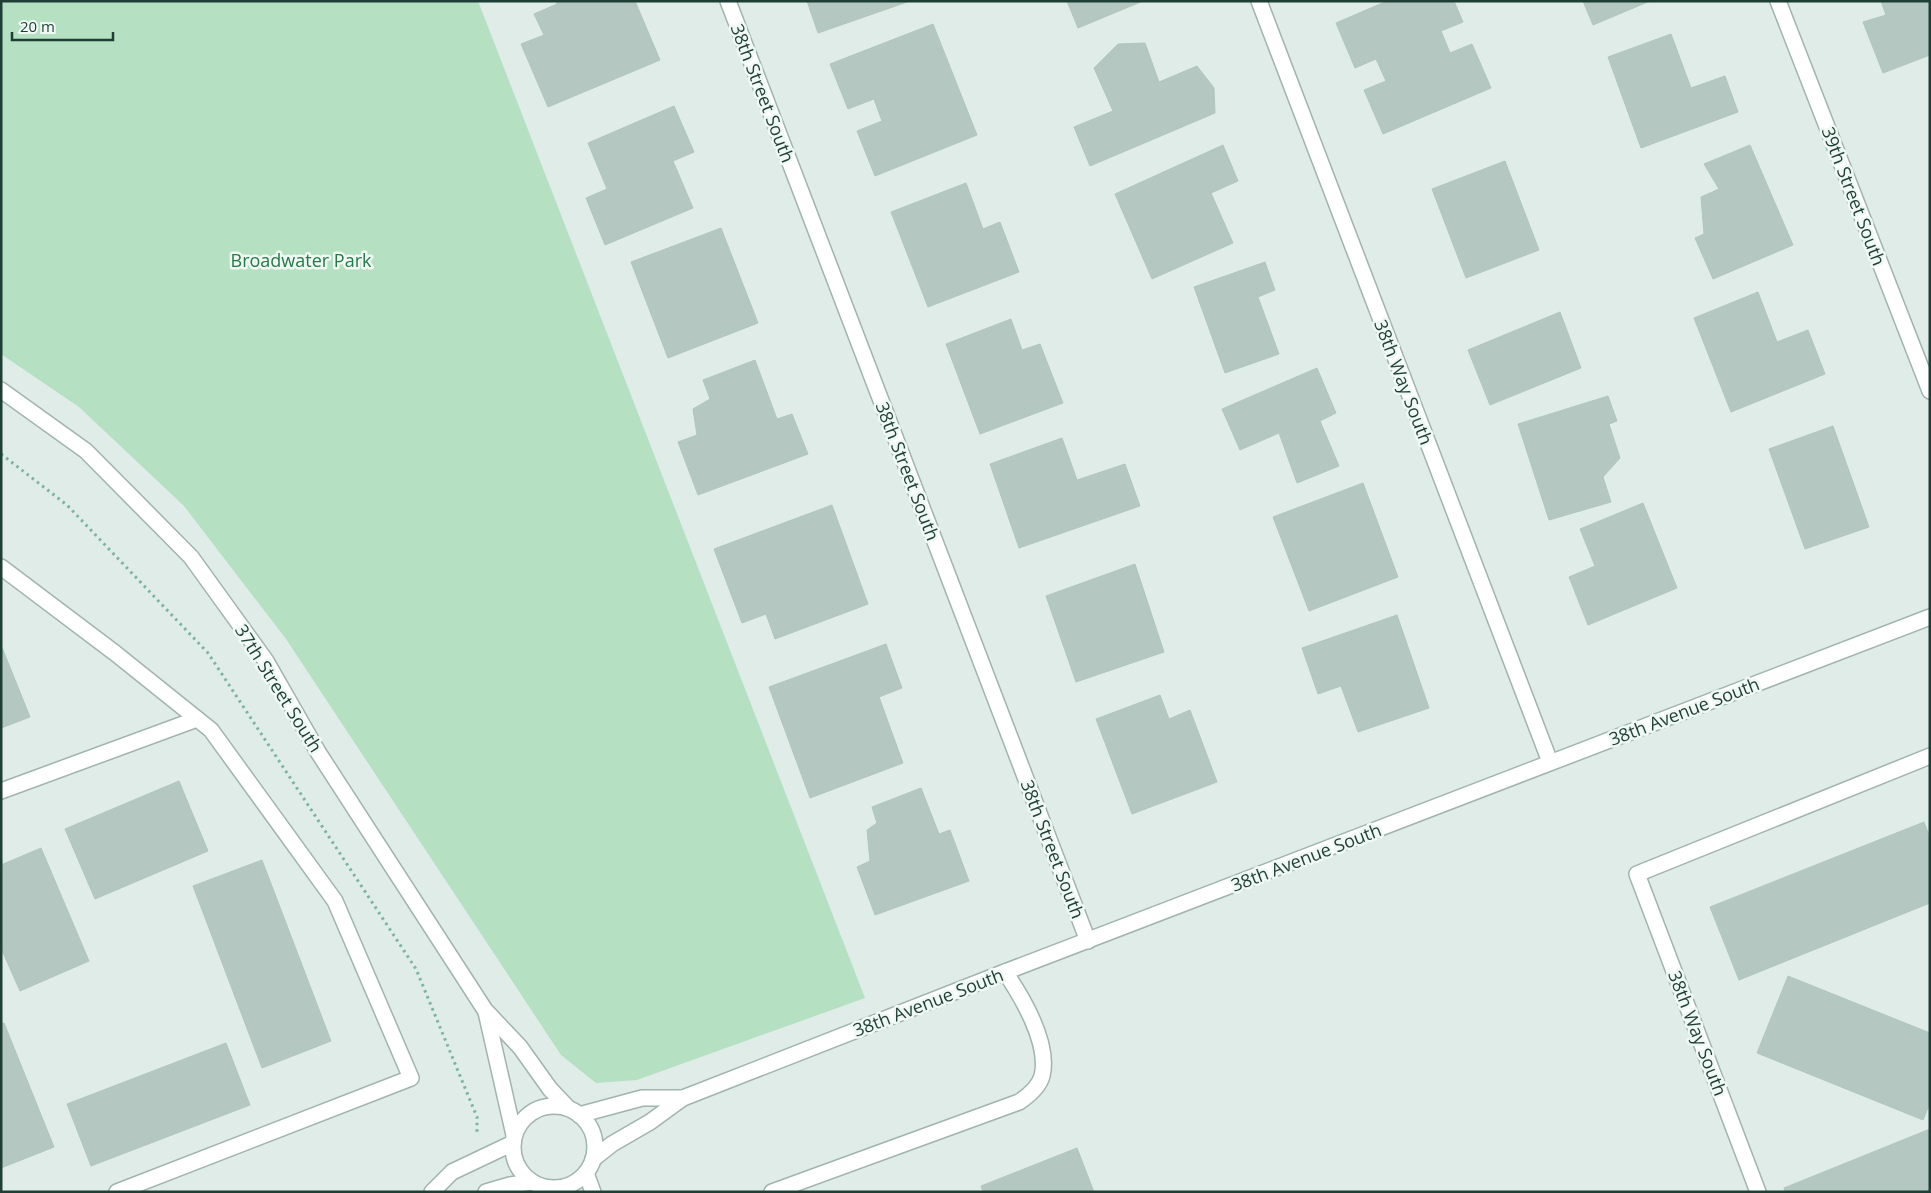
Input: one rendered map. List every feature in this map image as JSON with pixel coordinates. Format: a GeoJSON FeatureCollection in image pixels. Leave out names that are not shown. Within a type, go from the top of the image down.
{"type":"FeatureCollection","features":[{"type":"Feature","properties":{"kind":"street","name":"38th Street South"},"geometry":{"type":"LineString","coordinates":[[728,1],[1088,941]]}},
{"type":"Feature","properties":{"kind":"street","name":"38th Way South"},"geometry":{"type":"LineString","coordinates":[[1259,1],[1550,762]]}},
{"type":"Feature","properties":{"kind":"street","name":"39th Street South"},"geometry":{"type":"LineString","coordinates":[[1778,1],[1930,391]]}},
{"type":"Feature","properties":{"kind":"street","name":"37th Street South"},"geometry":{"type":"LineString","coordinates":[[1,390],[86,450],[191,557],[266,661],[318,752],[485,1010],[520,1047],[550,1089],[574,1111]]}},
{"type":"Feature","properties":{"kind":"street"},"geometry":{"type":"LineString","coordinates":[[1,567],[115,653],[211,730],[336,901],[412,1078],[117,1192]]}},
{"type":"Feature","properties":{"kind":"street","name":"38th Avenue South"},"geometry":{"type":"LineString","coordinates":[[593,1159],[612,1144],[650,1122],[683,1098],[1005,972],[1930,617]]}},
{"type":"Feature","properties":{"kind":"street"},"geometry":{"type":"LineString","coordinates":[[1,791],[197,719]]}},
{"type":"Feature","properties":{"kind":"street","name":"38th Way South"},"geometry":{"type":"LineString","coordinates":[[1758,1192],[1637,874],[1930,756]]}},
{"type":"Feature","properties":{"kind":"street"},"geometry":{"type":"LineString","coordinates":[[772,1192],[1019,1102],[1026,1097],[1042,1076],[1040,1046],[1023,1000],[1005,972]]}},
{"type":"Feature","properties":{"kind":"street","name":"37th Street South"},"geometry":{"type":"LineString","coordinates":[[485,1010],[514,1139]]}},
{"type":"Feature","properties":{"kind":"street","name":"38th Avenue South"},"geometry":{"type":"LineString","coordinates":[[574,1111],[642,1098],[683,1098]]}},
{"type":"Feature","properties":{"kind":"street"},"geometry":{"type":"LineString","coordinates":[[555,1106],[574,1111],[588,1125],[594,1136],[595,1150],[586,1173],[572,1184],[560,1190],[545,1188],[532,1182],[521,1173],[515,1162],[514,1139],[520,1123],[529,1114],[541,1108],[555,1106]]}},
{"type":"Feature","properties":{"kind":"street"},"geometry":{"type":"LineString","coordinates":[[432,1192],[452,1172],[514,1139]]}},
{"type":"Feature","properties":{"kind":"street"},"geometry":{"type":"LineString","coordinates":[[586,1173],[593,1192]]}},
{"type":"Feature","properties":{"kind":"street"},"geometry":{"type":"LineString","coordinates":[[486,1192],[510,1185],[532,1182]]}},
{"type":"Feature","properties":{"kind":"green space","name":"Broadwater Park"},"geometry":{"type":"Polygon","coordinates":[[[1,1],[478,1],[865,998],[637,1080],[596,1083],[561,1055],[286,639],[184,506],[79,407],[1,354],[1,1]]]}},
{"type":"Feature","properties":{"kind":"building"},"geometry":{"type":"Polygon","coordinates":[[[556,1],[635,1],[660,60],[548,107],[521,44],[544,35],[534,14],[557,4],[556,1]]]}},
{"type":"Feature","properties":{"kind":"building"},"geometry":{"type":"Polygon","coordinates":[[[807,1],[910,1],[818,33],[807,1]]]}},
{"type":"Feature","properties":{"kind":"building"},"geometry":{"type":"Polygon","coordinates":[[[1067,1],[1143,1],[1078,28],[1067,1]]]}},
{"type":"Feature","properties":{"kind":"building"},"geometry":{"type":"Polygon","coordinates":[[[1387,1],[1454,1],[1463,22],[1441,31],[1450,53],[1472,44],[1491,88],[1383,134],[1364,90],[1386,81],[1376,59],[1355,68],[1336,23],[1387,1]]]}},
{"type":"Feature","properties":{"kind":"building"},"geometry":{"type":"Polygon","coordinates":[[[1583,1],[1650,1],[1593,25],[1583,1]]]}},
{"type":"Feature","properties":{"kind":"building"},"geometry":{"type":"Polygon","coordinates":[[[1881,1],[1930,1],[1930,55],[1883,73],[1863,22],[1886,15],[1881,1]]]}},
{"type":"Feature","properties":{"kind":"building"},"geometry":{"type":"Polygon","coordinates":[[[933,24],[977,135],[875,176],[857,131],[882,121],[874,99],[848,109],[830,64],[933,24]]]}},
{"type":"Feature","properties":{"kind":"building"},"geometry":{"type":"Polygon","coordinates":[[[1671,34],[1691,88],[1725,76],[1738,112],[1641,148],[1608,57],[1671,34]]]}},
{"type":"Feature","properties":{"kind":"building"},"geometry":{"type":"Polygon","coordinates":[[[1145,43],[1159,82],[1197,66],[1214,88],[1215,113],[1090,166],[1074,127],[1113,111],[1094,68],[1118,44],[1145,43]]]}},
{"type":"Feature","properties":{"kind":"building"},"geometry":{"type":"Polygon","coordinates":[[[674,106],[694,152],[673,161],[693,208],[605,245],[586,198],[607,189],[588,143],[674,106]]]}},
{"type":"Feature","properties":{"kind":"building"},"geometry":{"type":"Polygon","coordinates":[[[1223,145],[1238,181],[1211,193],[1233,243],[1152,279],[1115,194],[1223,145]]]}},
{"type":"Feature","properties":{"kind":"building"},"geometry":{"type":"Polygon","coordinates":[[[1750,145],[1793,245],[1713,279],[1695,238],[1704,234],[1701,197],[1719,189],[1704,164],[1750,145]]]}},
{"type":"Feature","properties":{"kind":"building"},"geometry":{"type":"Polygon","coordinates":[[[1505,161],[1539,250],[1466,278],[1432,189],[1505,161]]]}},
{"type":"Feature","properties":{"kind":"building"},"geometry":{"type":"Polygon","coordinates":[[[966,183],[983,229],[1000,222],[1019,272],[928,307],[891,212],[966,183]]]}},
{"type":"Feature","properties":{"kind":"building"},"geometry":{"type":"Polygon","coordinates":[[[721,228],[758,323],[668,358],[631,262],[721,228]]]}},
{"type":"Feature","properties":{"kind":"building"},"geometry":{"type":"Polygon","coordinates":[[[1265,262],[1275,290],[1258,297],[1279,354],[1225,373],[1194,287],[1265,262]]]}},
{"type":"Feature","properties":{"kind":"building"},"geometry":{"type":"Polygon","coordinates":[[[1758,292],[1777,342],[1808,330],[1825,374],[1731,412],[1694,318],[1758,292]]]}},
{"type":"Feature","properties":{"kind":"building"},"geometry":{"type":"Polygon","coordinates":[[[1560,312],[1581,368],[1490,405],[1468,350],[1560,312]]]}},
{"type":"Feature","properties":{"kind":"building"},"geometry":{"type":"Polygon","coordinates":[[[1011,319],[1022,350],[1040,344],[1063,403],[980,434],[946,344],[1011,319]]]}},
{"type":"Feature","properties":{"kind":"building"},"geometry":{"type":"Polygon","coordinates":[[[755,360],[777,419],[792,414],[808,454],[698,495],[678,442],[697,435],[693,409],[710,399],[703,380],[755,360]]]}},
{"type":"Feature","properties":{"kind":"building"},"geometry":{"type":"Polygon","coordinates":[[[1317,368],[1336,413],[1320,421],[1339,466],[1297,483],[1279,433],[1240,450],[1222,409],[1317,368]]]}},
{"type":"Feature","properties":{"kind":"building"},"geometry":{"type":"Polygon","coordinates":[[[1608,396],[1617,421],[1609,424],[1620,458],[1603,477],[1611,502],[1549,520],[1518,424],[1608,396]]]}},
{"type":"Feature","properties":{"kind":"building"},"geometry":{"type":"Polygon","coordinates":[[[1833,426],[1869,527],[1805,549],[1769,449],[1833,426]]]}},
{"type":"Feature","properties":{"kind":"building"},"geometry":{"type":"Polygon","coordinates":[[[1062,438],[1077,480],[1125,464],[1140,506],[1019,548],[990,464],[1062,438]]]}},
{"type":"Feature","properties":{"kind":"building"},"geometry":{"type":"Polygon","coordinates":[[[1363,483],[1398,577],[1309,611],[1273,517],[1363,483]]]}},
{"type":"Feature","properties":{"kind":"building"},"geometry":{"type":"Polygon","coordinates":[[[1643,503],[1677,588],[1588,625],[1569,577],[1595,566],[1580,529],[1643,503]]]}},
{"type":"Feature","properties":{"kind":"building"},"geometry":{"type":"Polygon","coordinates":[[[832,505],[868,604],[775,639],[766,614],[742,623],[714,549],[832,505]]]}},
{"type":"Feature","properties":{"kind":"building"},"geometry":{"type":"Polygon","coordinates":[[[1135,564],[1164,652],[1076,682],[1046,596],[1135,564]]]}},
{"type":"Feature","properties":{"kind":"building"},"geometry":{"type":"Polygon","coordinates":[[[1397,615],[1429,708],[1358,732],[1341,686],[1318,694],[1302,648],[1397,615]]]}},
{"type":"Feature","properties":{"kind":"building"},"geometry":{"type":"Polygon","coordinates":[[[886,644],[902,688],[879,697],[903,763],[810,798],[769,687],[886,644]]]}},
{"type":"Feature","properties":{"kind":"building"},"geometry":{"type":"Polygon","coordinates":[[[1,645],[30,717],[1,728],[1,645]]]}},
{"type":"Feature","properties":{"kind":"building"},"geometry":{"type":"Polygon","coordinates":[[[1160,695],[1169,719],[1190,710],[1217,782],[1132,814],[1096,719],[1160,695]]]}},
{"type":"Feature","properties":{"kind":"building"},"geometry":{"type":"Polygon","coordinates":[[[179,781],[208,851],[95,899],[65,829],[179,781]]]}},
{"type":"Feature","properties":{"kind":"building"},"geometry":{"type":"Polygon","coordinates":[[[921,788],[939,834],[950,830],[969,881],[875,915],[857,867],[870,861],[867,830],[877,823],[872,807],[921,788]]]}},
{"type":"Feature","properties":{"kind":"building"},"geometry":{"type":"Polygon","coordinates":[[[1924,822],[1930,838],[1930,903],[1739,980],[1710,907],[1924,822]]]}},
{"type":"Feature","properties":{"kind":"building"},"geometry":{"type":"Polygon","coordinates":[[[41,848],[89,961],[20,991],[1,948],[1,865],[41,848]]]}},
{"type":"Feature","properties":{"kind":"building"},"geometry":{"type":"Polygon","coordinates":[[[262,860],[331,1041],[262,1068],[193,886],[262,860]]]}},
{"type":"Feature","properties":{"kind":"building"},"geometry":{"type":"Polygon","coordinates":[[[1788,976],[1930,1033],[1930,1103],[1923,1120],[1757,1053],[1788,976]]]}},
{"type":"Feature","properties":{"kind":"building"},"geometry":{"type":"Polygon","coordinates":[[[4,1023],[54,1147],[1,1168],[1,1024],[4,1023]]]}},
{"type":"Feature","properties":{"kind":"building"},"geometry":{"type":"Polygon","coordinates":[[[226,1043],[250,1105],[91,1166],[67,1104],[226,1043]]]}},
{"type":"Feature","properties":{"kind":"building"},"geometry":{"type":"Polygon","coordinates":[[[1930,1129],[1930,1192],[1785,1192],[1784,1188],[1930,1129]]]}},
{"type":"Feature","properties":{"kind":"building"},"geometry":{"type":"Polygon","coordinates":[[[1077,1148],[1094,1192],[983,1192],[981,1186],[1077,1148]]]}}]}
